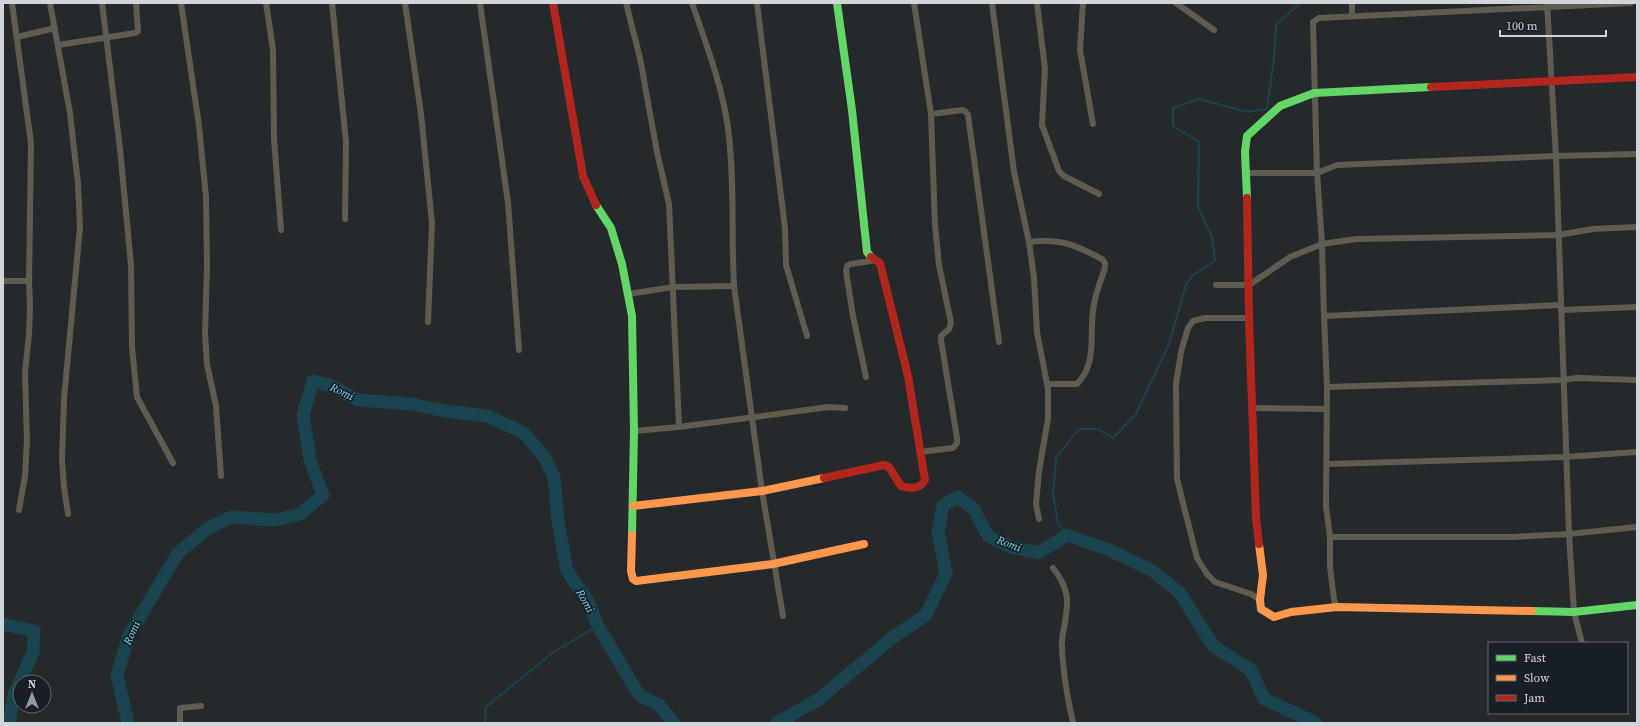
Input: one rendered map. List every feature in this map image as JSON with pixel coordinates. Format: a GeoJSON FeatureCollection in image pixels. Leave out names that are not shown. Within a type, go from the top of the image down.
{"type":"FeatureCollection","features":[{"type":"Feature","properties":{"kind":"street"},"geometry":{"type":"LineString","coordinates":[[12,3],[31,143],[30,306],[25,373],[27,440],[25,476],[19,510]]}},
{"type":"Feature","properties":{"kind":"street"},"geometry":{"type":"LineString","coordinates":[[50,3],[70,121],[78,184],[80,227],[64,399],[62,459],[68,514]]}},
{"type":"Feature","properties":{"kind":"street"},"geometry":{"type":"LineString","coordinates":[[102,3],[120,149],[131,265],[132,347],[137,397],[173,463]]}},
{"type":"Feature","properties":{"kind":"street"},"geometry":{"type":"LineString","coordinates":[[58,45],[135,33],[138,31],[136,3]]}},
{"type":"Feature","properties":{"kind":"street"},"geometry":{"type":"LineString","coordinates":[[181,3],[199,126],[206,197],[207,266],[205,334],[207,364],[216,406],[221,476]]}},
{"type":"Feature","properties":{"kind":"street"},"geometry":{"type":"LineString","coordinates":[[266,3],[273,50],[274,138],[281,230]]}},
{"type":"Feature","properties":{"kind":"street"},"geometry":{"type":"LineString","coordinates":[[332,3],[346,142],[345,219]]}},
{"type":"Feature","properties":{"kind":"street"},"geometry":{"type":"LineString","coordinates":[[405,3],[421,114],[432,223],[428,322]]}},
{"type":"Feature","properties":{"kind":"street"},"geometry":{"type":"LineString","coordinates":[[480,3],[508,203],[519,350]]}},
{"type":"Feature","properties":{"kind":"street"},"geometry":{"type":"LineString","coordinates":[[553,3],[583,176],[595,202],[611,228],[622,264],[632,316],[634,506],[631,572],[633,579],[636,581],[773,564],[864,544]]}},
{"type":"Feature","properties":{"kind":"street"},"geometry":{"type":"LineString","coordinates":[[626,3],[640,58],[657,152],[669,204],[674,288],[679,427]]}},
{"type":"Feature","properties":{"kind":"street"},"geometry":{"type":"LineString","coordinates":[[692,3],[710,53],[728,127],[733,178],[732,252],[734,286],[762,491],[773,564],[783,616]]}},
{"type":"Feature","properties":{"kind":"street"},"geometry":{"type":"LineString","coordinates":[[758,3],[785,228],[786,265],[807,336]]}},
{"type":"Feature","properties":{"kind":"street"},"geometry":{"type":"LineString","coordinates":[[634,506],[762,491],[884,465],[890,467],[901,486],[905,488],[921,487],[924,484],[925,480],[908,376],[896,324],[880,263],[870,257],[867,252],[852,110],[837,3]]}},
{"type":"Feature","properties":{"kind":"street"},"geometry":{"type":"LineString","coordinates":[[914,3],[931,114],[935,224],[939,258],[951,323],[949,330],[941,336],[941,340],[957,438],[953,448],[920,452]]}},
{"type":"Feature","properties":{"kind":"street"},"geometry":{"type":"LineString","coordinates":[[992,3],[1014,172],[1029,242],[1034,278],[1037,332],[1047,384],[1049,404],[1048,419],[1039,471],[1036,504],[1039,519]]}},
{"type":"Feature","properties":{"kind":"street"},"geometry":{"type":"LineString","coordinates":[[1037,3],[1045,69],[1042,125],[1059,171],[1064,176],[1099,194]]}},
{"type":"Feature","properties":{"kind":"street"},"geometry":{"type":"LineString","coordinates":[[1083,3],[1080,50],[1093,124]]}},
{"type":"Feature","properties":{"kind":"street"},"geometry":{"type":"LineString","coordinates":[[1176,3],[1214,30]]}},
{"type":"Feature","properties":{"kind":"street"},"geometry":{"type":"LineString","coordinates":[[1352,3],[1352,16]]}},
{"type":"Feature","properties":{"kind":"street"},"geometry":{"type":"LineString","coordinates":[[1337,607],[1334,600],[1330,566],[1330,538],[1326,506],[1327,387],[1322,244],[1317,173],[1313,22],[1319,18],[1352,16],[1547,5],[1631,3]]}},
{"type":"Feature","properties":{"kind":"street"},"geometry":{"type":"LineString","coordinates":[[1547,5],[1556,156],[1568,534],[1574,612],[1582,642]]}},
{"type":"Feature","properties":{"kind":"street"},"geometry":{"type":"LineString","coordinates":[[17,37],[55,28]]}},
{"type":"Feature","properties":{"kind":"street"},"geometry":{"type":"LineString","coordinates":[[1637,77],[1551,80],[1314,93],[1280,106],[1247,136],[1245,152],[1247,173],[1249,318],[1256,518],[1263,576],[1260,600],[1261,609],[1274,617],[1291,612],[1337,607],[1574,612],[1637,605]]}},
{"type":"Feature","properties":{"kind":"street"},"geometry":{"type":"LineString","coordinates":[[931,114],[962,110],[966,111],[968,115],[999,342]]}},
{"type":"Feature","properties":{"kind":"street"},"geometry":{"type":"LineString","coordinates":[[1247,173],[1317,173],[1337,165],[1637,154]]}},
{"type":"Feature","properties":{"kind":"street"},"geometry":{"type":"LineString","coordinates":[[1216,285],[1249,284],[1290,257],[1322,244],[1356,239],[1558,235],[1592,228],[1637,227]]}},
{"type":"Feature","properties":{"kind":"street"},"geometry":{"type":"LineString","coordinates":[[1029,242],[1044,240],[1058,241],[1078,247],[1102,259],[1105,263],[1105,268],[1094,304],[1091,355],[1088,370],[1077,384],[1047,384]]}},
{"type":"Feature","properties":{"kind":"street"},"geometry":{"type":"LineString","coordinates":[[866,377],[853,316],[846,271],[847,266],[851,264],[876,260]]}},
{"type":"Feature","properties":{"kind":"street"},"geometry":{"type":"LineString","coordinates":[[3,281],[29,281]]}},
{"type":"Feature","properties":{"kind":"street"},"geometry":{"type":"LineString","coordinates":[[628,294],[674,288],[734,286]]}},
{"type":"Feature","properties":{"kind":"street"},"geometry":{"type":"LineString","coordinates":[[1324,316],[1561,307],[1637,307]]}},
{"type":"Feature","properties":{"kind":"street"},"geometry":{"type":"LineString","coordinates":[[1249,318],[1205,318],[1193,321],[1188,328],[1181,352],[1176,384],[1177,478],[1197,558],[1207,574],[1215,582],[1251,594],[1260,600]]}},
{"type":"Feature","properties":{"kind":"street"},"geometry":{"type":"LineString","coordinates":[[1327,387],[1562,380],[1577,378],[1637,380]]}},
{"type":"Feature","properties":{"kind":"street"},"geometry":{"type":"LineString","coordinates":[[634,430],[679,427],[829,407],[845,408]]}},
{"type":"Feature","properties":{"kind":"street"},"geometry":{"type":"LineString","coordinates":[[1253,408],[1326,409]]}},
{"type":"Feature","properties":{"kind":"street"},"geometry":{"type":"LineString","coordinates":[[1327,464],[1565,456],[1637,452]]}},
{"type":"Feature","properties":{"kind":"street"},"geometry":{"type":"LineString","coordinates":[[1330,538],[1512,537],[1568,534],[1637,527]]}},
{"type":"Feature","properties":{"kind":"street"},"geometry":{"type":"LineString","coordinates":[[1053,568],[1063,581],[1067,595],[1068,608],[1061,644],[1064,680],[1073,723]]}},
{"type":"Feature","properties":{"kind":"street"},"geometry":{"type":"LineString","coordinates":[[180,723],[180,708],[201,706]]}},
{"type":"Feature","properties":{"kind":"waterway"},"geometry":{"type":"LineString","coordinates":[[1067,535],[1058,523],[1053,494],[1056,458],[1079,429],[1097,429],[1113,438],[1136,414],[1169,344],[1186,285],[1193,275],[1215,261],[1212,237],[1198,207],[1199,142],[1173,126],[1173,108],[1199,99],[1247,112],[1267,109],[1274,59],[1276,25],[1300,3]]}},
{"type":"Feature","properties":{"kind":"waterway","name":"Romi"},"geometry":{"type":"LineString","coordinates":[[128,723],[117,675],[129,635],[178,553],[208,528],[232,517],[276,520],[300,514],[323,495],[310,460],[303,415],[313,381],[332,386],[358,400],[411,404],[445,411],[487,416],[524,433],[545,458],[554,477],[558,521],[567,571],[588,601],[598,626],[639,695],[659,705],[674,723]]}},
{"type":"Feature","properties":{"kind":"waterway","name":"Romi"},"geometry":{"type":"LineString","coordinates":[[777,723],[819,699],[892,638],[926,615],[946,573],[938,532],[943,505],[958,497],[973,508],[988,536],[1011,547],[1038,553],[1067,535],[1109,550],[1151,570],[1180,593],[1213,646],[1251,670],[1264,699],[1316,723]]}},
{"type":"Feature","properties":{"kind":"waterway","name":"Romi"},"geometry":{"type":"LineString","coordinates":[[3,624],[34,631],[33,652],[14,695],[9,723]]}},
{"type":"Feature","properties":{"kind":"waterway"},"geometry":{"type":"LineString","coordinates":[[485,723],[486,707],[552,653],[598,626]]}},
{"type":"Feature","properties":{"kind":"traffic: fast"},"geometry":{"type":"LineString","coordinates":[[837,3],[852,110],[867,252],[871,257]]}},
{"type":"Feature","properties":{"kind":"traffic: fast"},"geometry":{"type":"LineString","coordinates":[[1247,198],[1245,152],[1247,136],[1280,106],[1314,93],[1431,87]]}},
{"type":"Feature","properties":{"kind":"traffic: fast"},"geometry":{"type":"LineString","coordinates":[[596,205],[611,228],[622,264],[632,316],[634,431],[632,535]]}},
{"type":"Feature","properties":{"kind":"traffic: fast"},"geometry":{"type":"LineString","coordinates":[[1532,611],[1574,612],[1637,605]]}},
{"type":"Feature","properties":{"kind":"traffic: slow"},"geometry":{"type":"LineString","coordinates":[[633,506],[762,491],[824,478]]}},
{"type":"Feature","properties":{"kind":"traffic: slow"},"geometry":{"type":"LineString","coordinates":[[632,535],[631,571],[633,579],[636,581],[773,564],[864,544]]}},
{"type":"Feature","properties":{"kind":"traffic: slow"},"geometry":{"type":"LineString","coordinates":[[1259,544],[1263,575],[1260,600],[1261,609],[1274,617],[1291,612],[1337,607],[1532,611]]}},
{"type":"Feature","properties":{"kind":"traffic: jam"},"geometry":{"type":"LineString","coordinates":[[553,3],[583,176],[596,205]]}},
{"type":"Feature","properties":{"kind":"traffic: jam"},"geometry":{"type":"LineString","coordinates":[[1431,87],[1637,77]]}},
{"type":"Feature","properties":{"kind":"traffic: jam"},"geometry":{"type":"LineString","coordinates":[[1247,198],[1249,318],[1256,518],[1259,544]]}},
{"type":"Feature","properties":{"kind":"traffic: jam"},"geometry":{"type":"LineString","coordinates":[[824,478],[884,465],[889,467],[901,486],[915,488],[921,485],[925,480],[908,376],[880,263],[871,257]]}}]}
